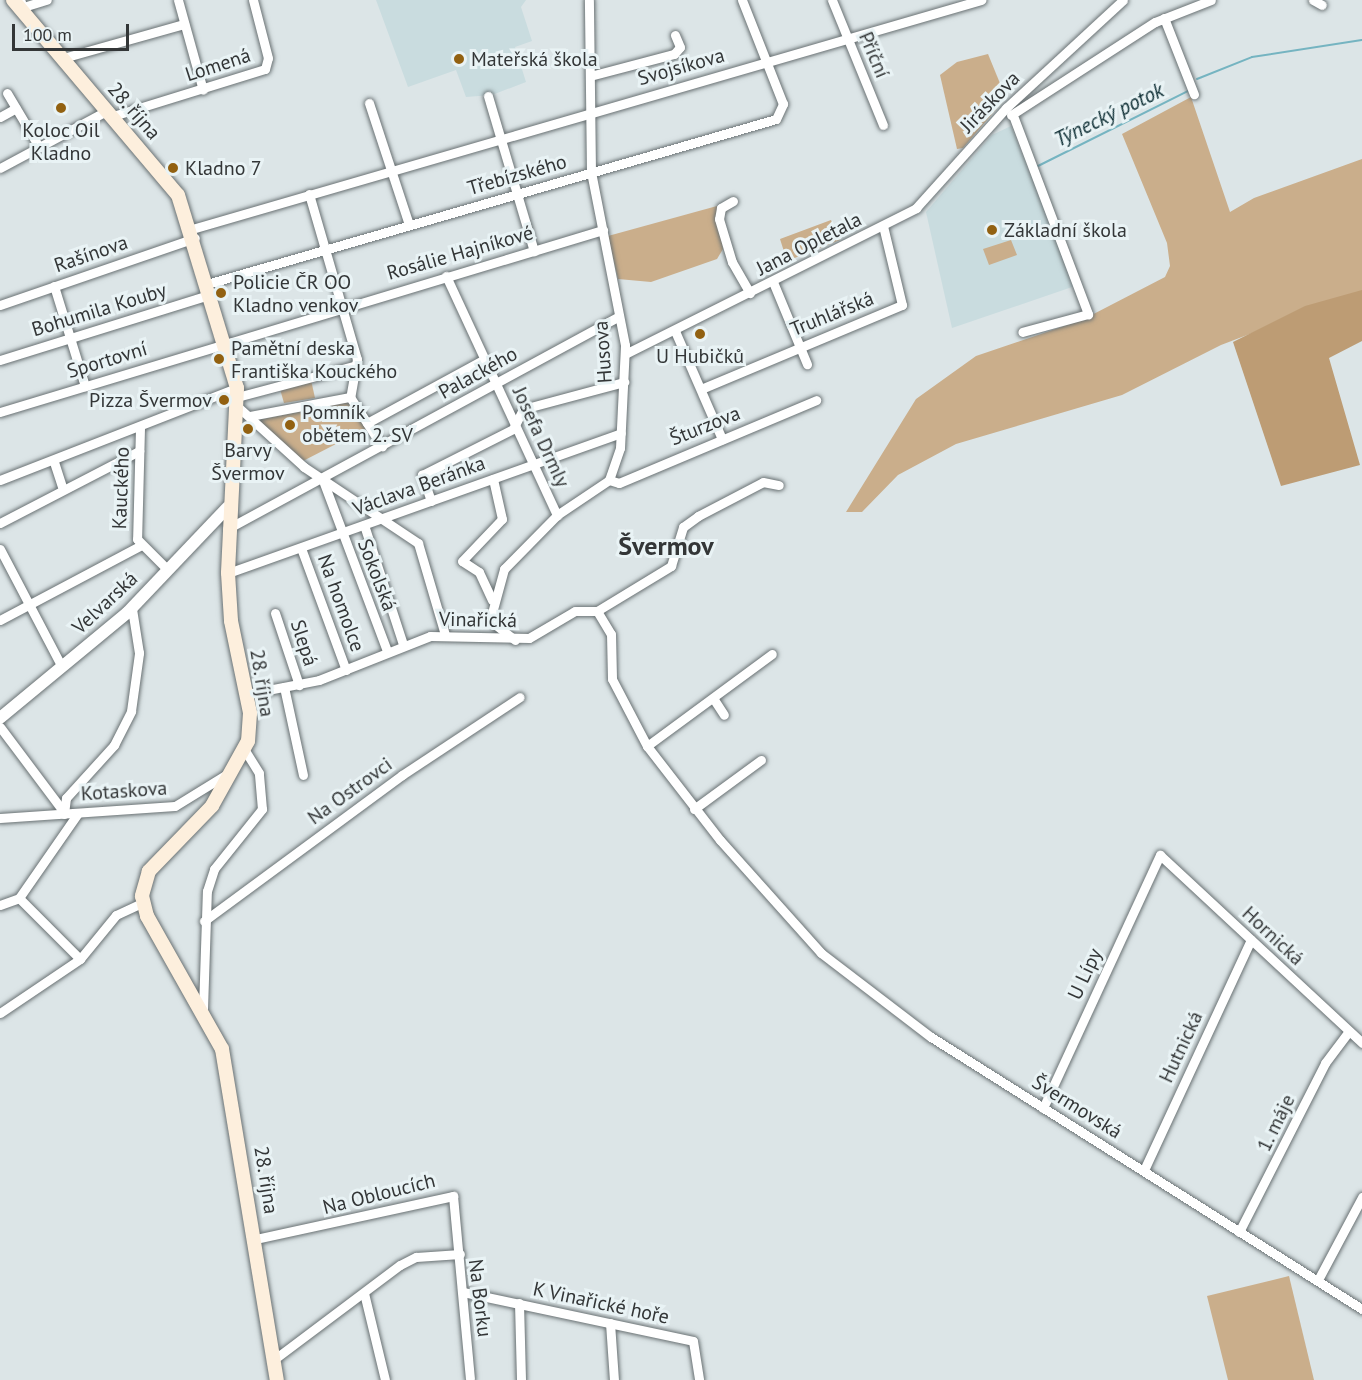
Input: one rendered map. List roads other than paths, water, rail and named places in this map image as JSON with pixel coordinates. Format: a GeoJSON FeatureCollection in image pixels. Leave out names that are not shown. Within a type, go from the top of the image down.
{"type":"FeatureCollection","features":[{"type":"Feature","properties":{"kind":"main road","name":"28. října"},"geometry":{"type":"LineString","coordinates":[[18,3],[172,186],[193,233],[237,397],[227,529],[231,621],[247,694],[245,751],[239,765],[212,806],[149,871],[142,903],[203,1010],[230,1079],[256,1239],[272,1361],[277,1380]]}},
{"type":"Feature","properties":{"kind":"street"},"geometry":{"type":"LineString","coordinates":[[18,3],[47,0]]}},
{"type":"Feature","properties":{"kind":"street"},"geometry":{"type":"LineString","coordinates":[[178,0],[203,90]]}},
{"type":"Feature","properties":{"kind":"street","name":"Lomená"},"geometry":{"type":"LineString","coordinates":[[0,168],[111,113],[203,90],[265,69],[268,58],[253,0]]}},
{"type":"Feature","properties":{"kind":"street","name":"Husova"},"geometry":{"type":"LineString","coordinates":[[589,0],[591,172],[625,354],[621,433],[609,480]]}},
{"type":"Feature","properties":{"kind":"street"},"geometry":{"type":"LineString","coordinates":[[742,0],[766,62]]}},
{"type":"Feature","properties":{"kind":"street","name":"Příční"},"geometry":{"type":"LineString","coordinates":[[832,0],[883,125]]}},
{"type":"Feature","properties":{"kind":"street","name":"Svojsíkova"},"geometry":{"type":"LineString","coordinates":[[193,233],[309,194],[966,2],[981,0]]}},
{"type":"Feature","properties":{"kind":"street","name":"Jiráskova"},"geometry":{"type":"LineString","coordinates":[[884,226],[924,201],[1006,108],[1123,0]]}},
{"type":"Feature","properties":{"kind":"street"},"geometry":{"type":"LineString","coordinates":[[1014,118],[1164,18],[1211,0]]}},
{"type":"Feature","properties":{"kind":"street"},"geometry":{"type":"LineString","coordinates":[[1313,0],[1322,5]]}},
{"type":"Feature","properties":{"kind":"street"},"geometry":{"type":"LineString","coordinates":[[1164,18],[1194,94]]}},
{"type":"Feature","properties":{"kind":"street"},"geometry":{"type":"LineString","coordinates":[[63,58],[184,24]]}},
{"type":"Feature","properties":{"kind":"street"},"geometry":{"type":"LineString","coordinates":[[590,76],[674,54],[680,47],[675,35]]}},
{"type":"Feature","properties":{"kind":"street","name":"Třebízského"},"geometry":{"type":"LineString","coordinates":[[208,290],[326,248],[776,119],[784,108],[766,62]]}},
{"type":"Feature","properties":{"kind":"street"},"geometry":{"type":"LineString","coordinates":[[7,93],[39,147]]}},
{"type":"Feature","properties":{"kind":"street"},"geometry":{"type":"LineString","coordinates":[[488,96],[534,251]]}},
{"type":"Feature","properties":{"kind":"street"},"geometry":{"type":"LineString","coordinates":[[369,103],[409,225]]}},
{"type":"Feature","properties":{"kind":"street"},"geometry":{"type":"LineString","coordinates":[[0,117],[16,108]]}},
{"type":"Feature","properties":{"kind":"street"},"geometry":{"type":"LineString","coordinates":[[1006,108],[1014,118],[1088,314],[1022,332]]}},
{"type":"Feature","properties":{"kind":"street"},"geometry":{"type":"LineString","coordinates":[[309,194],[357,365],[350,397],[382,446]]}},
{"type":"Feature","properties":{"kind":"street","name":"Jana Opletala"},"geometry":{"type":"LineString","coordinates":[[733,201],[721,208],[719,219],[732,262],[750,293]]}},
{"type":"Feature","properties":{"kind":"street","name":"Jana Opletala"},"geometry":{"type":"LineString","coordinates":[[625,354],[884,226]]}},
{"type":"Feature","properties":{"kind":"street","name":"Truhlářská"},"geometry":{"type":"LineString","coordinates":[[701,388],[902,305],[884,226]]}},
{"type":"Feature","properties":{"kind":"street","name":"Rosálie Hajníkové"},"geometry":{"type":"LineString","coordinates":[[223,342],[603,230]]}},
{"type":"Feature","properties":{"kind":"street","name":"Rašínova"},"geometry":{"type":"LineString","coordinates":[[0,305],[193,233]]}},
{"type":"Feature","properties":{"kind":"street","name":"Josefa Drmly"},"geometry":{"type":"LineString","coordinates":[[446,276],[537,463],[556,515]]}},
{"type":"Feature","properties":{"kind":"street"},"geometry":{"type":"LineString","coordinates":[[773,282],[807,364]]}},
{"type":"Feature","properties":{"kind":"street"},"geometry":{"type":"LineString","coordinates":[[54,286],[85,386]]}},
{"type":"Feature","properties":{"kind":"street","name":"Bohumila Kouby"},"geometry":{"type":"LineString","coordinates":[[0,360],[208,290]]}},
{"type":"Feature","properties":{"kind":"street","name":"Palackého"},"geometry":{"type":"LineString","coordinates":[[227,529],[619,316]]}},
{"type":"Feature","properties":{"kind":"street"},"geometry":{"type":"LineString","coordinates":[[675,331],[722,439]]}},
{"type":"Feature","properties":{"kind":"street","name":"Sportovní"},"geometry":{"type":"LineString","coordinates":[[0,412],[223,342]]}},
{"type":"Feature","properties":{"kind":"street"},"geometry":{"type":"LineString","coordinates":[[367,423],[485,359]]}},
{"type":"Feature","properties":{"kind":"street","name":"Kauckého"},"geometry":{"type":"LineString","coordinates":[[167,569],[140,546],[140,428],[237,397],[357,365]]}},
{"type":"Feature","properties":{"kind":"street"},"geometry":{"type":"LineString","coordinates":[[431,501],[422,476],[516,423],[523,409],[624,382]]}},
{"type":"Feature","properties":{"kind":"street"},"geometry":{"type":"LineString","coordinates":[[237,397],[250,416],[322,478],[418,543],[445,635]]}},
{"type":"Feature","properties":{"kind":"street"},"geometry":{"type":"LineString","coordinates":[[250,416],[350,397]]}},
{"type":"Feature","properties":{"kind":"street","name":"Šturzova"},"geometry":{"type":"LineString","coordinates":[[609,480],[619,483],[816,400]]}},
{"type":"Feature","properties":{"kind":"street"},"geometry":{"type":"LineString","coordinates":[[0,480],[54,462],[140,428]]}},
{"type":"Feature","properties":{"kind":"street","name":"Václava Beránka"},"geometry":{"type":"LineString","coordinates":[[228,573],[621,433]]}},
{"type":"Feature","properties":{"kind":"street"},"geometry":{"type":"LineString","coordinates":[[0,523],[139,452]]}},
{"type":"Feature","properties":{"kind":"street"},"geometry":{"type":"LineString","coordinates":[[54,462],[63,490]]}},
{"type":"Feature","properties":{"kind":"street","name":"Sokolská"},"geometry":{"type":"LineString","coordinates":[[322,478],[387,651]]}},
{"type":"Feature","properties":{"kind":"street"},"geometry":{"type":"LineString","coordinates":[[493,479],[502,519],[462,561],[479,572],[492,600],[496,625],[514,640]]}},
{"type":"Feature","properties":{"kind":"street"},"geometry":{"type":"LineString","coordinates":[[492,600],[517,551],[556,515],[609,480]]}},
{"type":"Feature","properties":{"kind":"street"},"geometry":{"type":"LineString","coordinates":[[761,760],[694,809],[647,746],[615,688],[611,634],[597,611],[671,566],[683,528],[698,516],[763,482],[779,485]]}},
{"type":"Feature","properties":{"kind":"street","name":"Velvarská"},"geometry":{"type":"LineString","coordinates":[[0,718],[132,609],[167,569],[228,507]]}},
{"type":"Feature","properties":{"kind":"street"},"geometry":{"type":"LineString","coordinates":[[364,525],[403,644]]}},
{"type":"Feature","properties":{"kind":"street"},"geometry":{"type":"LineString","coordinates":[[0,620],[140,546]]}},
{"type":"Feature","properties":{"kind":"street","name":"Na homolce"},"geometry":{"type":"LineString","coordinates":[[301,548],[346,670]]}},
{"type":"Feature","properties":{"kind":"street"},"geometry":{"type":"LineString","coordinates":[[0,549],[62,667]]}},
{"type":"Feature","properties":{"kind":"street"},"geometry":{"type":"LineString","coordinates":[[64,814],[66,798],[114,745],[131,711],[139,653],[132,609]]}},
{"type":"Feature","properties":{"kind":"street","name":"Vinařická"},"geometry":{"type":"LineString","coordinates":[[247,694],[299,685],[346,670],[403,644],[445,635],[514,640],[540,634],[575,611],[597,611]]}},
{"type":"Feature","properties":{"kind":"street","name":"Slepá"},"geometry":{"type":"LineString","coordinates":[[275,613],[299,685]]}},
{"type":"Feature","properties":{"kind":"street"},"geometry":{"type":"LineString","coordinates":[[647,746],[772,654]]}},
{"type":"Feature","properties":{"kind":"street"},"geometry":{"type":"LineString","coordinates":[[284,687],[303,775]]}},
{"type":"Feature","properties":{"kind":"street","name":"Na Ostrovci"},"geometry":{"type":"LineString","coordinates":[[204,921],[402,775],[520,697]]}},
{"type":"Feature","properties":{"kind":"street"},"geometry":{"type":"LineString","coordinates":[[713,698],[724,715]]}},
{"type":"Feature","properties":{"kind":"street"},"geometry":{"type":"LineString","coordinates":[[0,727],[64,814]]}},
{"type":"Feature","properties":{"kind":"street"},"geometry":{"type":"LineString","coordinates":[[203,1010],[204,921],[214,869],[262,813],[259,773],[245,751]]}},
{"type":"Feature","properties":{"kind":"street","name":"Kotaskova"},"geometry":{"type":"LineString","coordinates":[[0,818],[175,806],[239,765]]}},
{"type":"Feature","properties":{"kind":"street","name":"Švermovská"},"geometry":{"type":"LineString","coordinates":[[694,809],[787,918],[821,953],[893,1010],[1239,1232],[1319,1278],[1362,1309]]}},
{"type":"Feature","properties":{"kind":"street"},"geometry":{"type":"LineString","coordinates":[[0,905],[19,898],[78,813]]}},
{"type":"Feature","properties":{"kind":"street","name":"Hornická"},"geometry":{"type":"LineString","coordinates":[[1160,855],[1362,1043]]}},
{"type":"Feature","properties":{"kind":"street","name":"U Lípy"},"geometry":{"type":"LineString","coordinates":[[1043,1108],[1160,855]]}},
{"type":"Feature","properties":{"kind":"street"},"geometry":{"type":"LineString","coordinates":[[19,898],[80,959]]}},
{"type":"Feature","properties":{"kind":"street"},"geometry":{"type":"LineString","coordinates":[[0,1013],[80,959],[116,915],[142,903]]}},
{"type":"Feature","properties":{"kind":"street","name":"Hutnická"},"geometry":{"type":"LineString","coordinates":[[1144,1170],[1251,940]]}},
{"type":"Feature","properties":{"kind":"street","name":"1. máje"},"geometry":{"type":"LineString","coordinates":[[1239,1232],[1325,1063],[1349,1031]]}},
{"type":"Feature","properties":{"kind":"street","name":"Na Obloucích"},"geometry":{"type":"LineString","coordinates":[[256,1239],[447,1195],[458,1204],[460,1254]]}},
{"type":"Feature","properties":{"kind":"street"},"geometry":{"type":"LineString","coordinates":[[1319,1278],[1362,1197]]}},
{"type":"Feature","properties":{"kind":"street","name":"Na Borku"},"geometry":{"type":"LineString","coordinates":[[272,1361],[416,1257],[460,1254],[470,1378]]}},
{"type":"Feature","properties":{"kind":"street","name":"K Vinařické hoře"},"geometry":{"type":"LineString","coordinates":[[463,1292],[693,1341],[699,1380]]}},
{"type":"Feature","properties":{"kind":"street"},"geometry":{"type":"LineString","coordinates":[[364,1293],[385,1380]]}},
{"type":"Feature","properties":{"kind":"street"},"geometry":{"type":"LineString","coordinates":[[519,1303],[521,1380]]}},
{"type":"Feature","properties":{"kind":"street"},"geometry":{"type":"LineString","coordinates":[[610,1323],[614,1380]]}},
{"type":"Feature","properties":{"kind":"waterway","name":"Týnecký potok"},"geometry":{"type":"LineString","coordinates":[[1197,79],[1252,57],[1362,40]]}},
{"type":"Feature","properties":{"kind":"waterway","name":"Týnecký potok"},"geometry":{"type":"LineString","coordinates":[[1038,166],[1188,91]]}},
{"type":"Feature","properties":{"kind":"place","name":"Mateřská škola"},"geometry":{"type":"Point","coordinates":[459,59]}},
{"type":"Feature","properties":{"kind":"place","name":"Koloc Oil Kladno"},"geometry":{"type":"Point","coordinates":[61,108]}},
{"type":"Feature","properties":{"kind":"place","name":"Kladno 7"},"geometry":{"type":"Point","coordinates":[173,168]}},
{"type":"Feature","properties":{"kind":"place","name":"Základní škola"},"geometry":{"type":"Point","coordinates":[992,230]}},
{"type":"Feature","properties":{"kind":"place","name":"Policie ČR OO Kladno venkov"},"geometry":{"type":"Point","coordinates":[221,293]}},
{"type":"Feature","properties":{"kind":"place","name":"U Hubičků"},"geometry":{"type":"Point","coordinates":[700,334]}},
{"type":"Feature","properties":{"kind":"place","name":"Pamětní deska Františka Kouckého"},"geometry":{"type":"Point","coordinates":[219,359]}},
{"type":"Feature","properties":{"kind":"place","name":"Pizza Švermov"},"geometry":{"type":"Point","coordinates":[224,400]}},
{"type":"Feature","properties":{"kind":"place","name":"Pomník obětem 2. SV"},"geometry":{"type":"Point","coordinates":[290,425]}},
{"type":"Feature","properties":{"kind":"place","name":"Barvy Švermov"},"geometry":{"type":"Point","coordinates":[248,429]}},
{"type":"Feature","properties":{"kind":"district","name":"Švermov"},"geometry":{"type":"Point","coordinates":[666,546]}}]}
